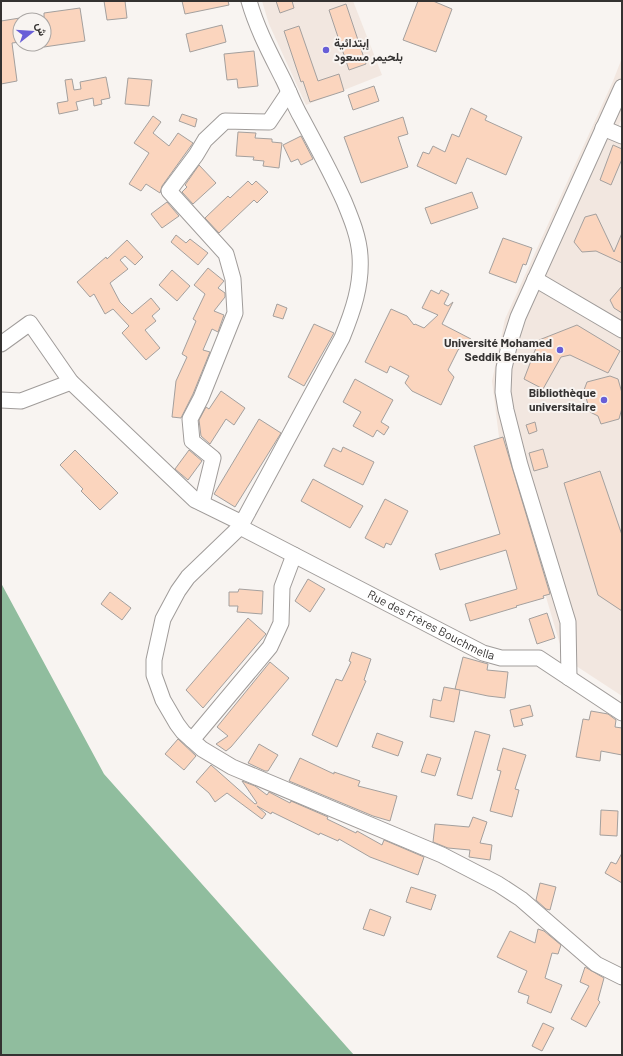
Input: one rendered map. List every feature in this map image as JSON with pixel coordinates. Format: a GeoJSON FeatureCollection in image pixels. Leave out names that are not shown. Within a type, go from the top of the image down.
{"type":"FeatureCollection","features":[{"type":"Feature","properties":{"kind":"street"},"geometry":{"type":"LineString","coordinates":[[249,1],[262,37],[336,182],[353,223],[360,250],[359,288],[342,338],[241,525],[188,576],[163,619],[156,645],[154,660],[154,675],[157,687],[177,724],[202,749],[232,767],[442,855],[498,884],[521,899],[596,964],[622,977]]}},
{"type":"Feature","properties":{"kind":"street"},"geometry":{"type":"LineString","coordinates":[[569,678],[568,622],[520,465],[506,410],[503,392],[503,373],[510,342],[518,317],[622,86]]}},
{"type":"Feature","properties":{"kind":"street"},"geometry":{"type":"LineString","coordinates":[[202,503],[213,458],[192,441],[190,419],[235,313],[233,279],[226,254],[169,191],[196,155],[205,140],[225,121],[269,122],[289,92]]}},
{"type":"Feature","properties":{"kind":"street"},"geometry":{"type":"LineString","coordinates":[[603,128],[622,136]]}},
{"type":"Feature","properties":{"kind":"street"},"geometry":{"type":"LineString","coordinates":[[535,279],[622,330]]}},
{"type":"Feature","properties":{"kind":"street","name":"Rue des Frères Bouchmella"},"geometry":{"type":"LineString","coordinates":[[1,344],[30,323],[71,382],[195,500],[294,555],[483,653],[501,658],[539,658],[622,713]]}},
{"type":"Feature","properties":{"kind":"street"},"geometry":{"type":"LineString","coordinates":[[1,400],[21,400],[71,382]]}},
{"type":"Feature","properties":{"kind":"street"},"geometry":{"type":"LineString","coordinates":[[192,740],[270,647],[281,623],[282,587],[294,555]]}},
{"type":"Feature","properties":{"kind":"shaded area","name":"إبتدائية بلحيمر مسعود"},"geometry":{"type":"Polygon","coordinates":[[[262,1],[353,1],[382,75],[306,105],[269,24],[262,1]]]}},
{"type":"Feature","properties":{"kind":"shaded area","name":"Université Mohamed Seddik Benyahia"},"geometry":{"type":"Polygon","coordinates":[[[622,58],[622,118],[618,127],[622,129],[622,696],[564,658],[499,437],[492,381],[505,319],[622,58]]]}},
{"type":"Feature","properties":{"kind":"green space"},"geometry":{"type":"Polygon","coordinates":[[[1,583],[104,774],[354,1055],[1,1055],[1,583]]]}},
{"type":"Feature","properties":{"kind":"building"},"geometry":{"type":"Polygon","coordinates":[[[104,1],[125,1],[127,18],[107,20],[104,1]]]}},
{"type":"Feature","properties":{"kind":"building"},"geometry":{"type":"Polygon","coordinates":[[[182,1],[228,1],[229,5],[185,14],[182,1]]]}},
{"type":"Feature","properties":{"kind":"building"},"geometry":{"type":"Polygon","coordinates":[[[276,1],[292,1],[294,8],[280,13],[276,1]]]}},
{"type":"Feature","properties":{"kind":"building"},"geometry":{"type":"Polygon","coordinates":[[[418,1],[433,1],[452,9],[436,52],[403,40],[418,1]]]}},
{"type":"Feature","properties":{"kind":"building"},"geometry":{"type":"Polygon","coordinates":[[[346,4],[366,64],[349,70],[329,10],[346,4]]]}},
{"type":"Feature","properties":{"kind":"building"},"geometry":{"type":"Polygon","coordinates":[[[80,8],[85,41],[52,46],[51,12],[80,8]]]}},
{"type":"Feature","properties":{"kind":"building"},"geometry":{"type":"Polygon","coordinates":[[[12,19],[12,52],[17,81],[1,84],[1,21],[12,19]]]}},
{"type":"Feature","properties":{"kind":"building"},"geometry":{"type":"Polygon","coordinates":[[[222,25],[226,42],[190,52],[186,34],[222,25]]]}},
{"type":"Feature","properties":{"kind":"building"},"geometry":{"type":"Polygon","coordinates":[[[299,26],[318,81],[339,74],[344,91],[310,102],[303,81],[301,82],[284,31],[299,26]]]}},
{"type":"Feature","properties":{"kind":"building"},"geometry":{"type":"Polygon","coordinates":[[[254,51],[258,86],[238,88],[237,79],[227,80],[224,54],[254,51]]]}},
{"type":"Feature","properties":{"kind":"building"},"geometry":{"type":"Polygon","coordinates":[[[106,77],[110,98],[101,100],[102,104],[94,106],[93,98],[76,102],[78,110],[59,114],[57,103],[68,101],[65,80],[72,79],[74,90],[81,89],[80,82],[106,77]]]}},
{"type":"Feature","properties":{"kind":"building"},"geometry":{"type":"Polygon","coordinates":[[[128,78],[152,80],[149,106],[125,104],[128,78]]]}},
{"type":"Feature","properties":{"kind":"building"},"geometry":{"type":"Polygon","coordinates":[[[374,86],[379,101],[353,110],[348,95],[374,86]]]}},
{"type":"Feature","properties":{"kind":"building"},"geometry":{"type":"Polygon","coordinates":[[[471,108],[487,116],[485,120],[522,137],[506,175],[467,158],[456,184],[417,166],[423,152],[429,154],[433,146],[445,152],[452,134],[459,137],[471,108]]]}},
{"type":"Feature","properties":{"kind":"building"},"geometry":{"type":"Polygon","coordinates":[[[182,114],[197,119],[195,127],[179,121],[182,114]]]}},
{"type":"Feature","properties":{"kind":"building"},"geometry":{"type":"Polygon","coordinates":[[[153,116],[161,122],[153,133],[169,146],[178,133],[193,143],[162,186],[160,193],[146,184],[141,191],[129,184],[149,153],[134,143],[153,116]]]}},
{"type":"Feature","properties":{"kind":"building"},"geometry":{"type":"Polygon","coordinates":[[[403,117],[408,134],[398,137],[408,167],[361,183],[344,137],[403,117]]]}},
{"type":"Feature","properties":{"kind":"building"},"geometry":{"type":"Polygon","coordinates":[[[238,132],[256,133],[255,138],[272,139],[272,142],[282,143],[279,168],[263,166],[264,161],[253,160],[254,157],[236,156],[238,132]]]}},
{"type":"Feature","properties":{"kind":"building"},"geometry":{"type":"Polygon","coordinates":[[[301,136],[313,159],[301,165],[298,159],[291,162],[283,145],[301,136]]]}},
{"type":"Feature","properties":{"kind":"building"},"geometry":{"type":"Polygon","coordinates":[[[613,145],[622,149],[622,159],[611,185],[600,180],[613,145]]]}},
{"type":"Feature","properties":{"kind":"building"},"geometry":{"type":"Polygon","coordinates":[[[199,165],[216,183],[193,204],[182,192],[187,187],[185,185],[199,165]]]}},
{"type":"Feature","properties":{"kind":"building"},"geometry":{"type":"Polygon","coordinates":[[[248,181],[252,185],[256,181],[268,192],[257,203],[254,200],[219,233],[205,218],[228,196],[230,198],[248,181]]]}},
{"type":"Feature","properties":{"kind":"building"},"geometry":{"type":"Polygon","coordinates":[[[472,192],[478,208],[431,224],[425,208],[472,192]]]}},
{"type":"Feature","properties":{"kind":"building"},"geometry":{"type":"Polygon","coordinates":[[[167,202],[179,216],[162,228],[151,214],[167,202]]]}},
{"type":"Feature","properties":{"kind":"building"},"geometry":{"type":"Polygon","coordinates":[[[596,214],[614,252],[622,233],[622,263],[596,251],[582,252],[574,242],[585,217],[596,214]]]}},
{"type":"Feature","properties":{"kind":"building"},"geometry":{"type":"Polygon","coordinates":[[[176,235],[186,243],[190,239],[208,253],[198,265],[171,242],[176,235]]]}},
{"type":"Feature","properties":{"kind":"building"},"geometry":{"type":"Polygon","coordinates":[[[503,238],[532,248],[526,265],[523,264],[516,283],[489,273],[503,238]]]}},
{"type":"Feature","properties":{"kind":"building"},"geometry":{"type":"Polygon","coordinates":[[[127,240],[143,257],[135,265],[125,256],[120,260],[128,269],[110,283],[120,302],[132,314],[151,298],[160,309],[152,316],[156,321],[145,330],[160,348],[146,360],[122,333],[129,326],[113,309],[105,314],[94,294],[90,297],[77,282],[106,257],[107,259],[127,240]]]}},
{"type":"Feature","properties":{"kind":"building"},"geometry":{"type":"Polygon","coordinates":[[[208,268],[224,281],[218,288],[225,293],[225,297],[214,311],[224,315],[218,332],[212,329],[203,350],[210,352],[193,394],[181,418],[172,417],[176,381],[187,357],[182,354],[196,321],[193,319],[205,294],[194,285],[208,268]]]}},
{"type":"Feature","properties":{"kind":"building"},"geometry":{"type":"Polygon","coordinates":[[[172,270],[190,286],[177,301],[159,285],[172,270]]]}},
{"type":"Feature","properties":{"kind":"building"},"geometry":{"type":"Polygon","coordinates":[[[622,286],[622,313],[614,308],[610,300],[622,286]]]}},
{"type":"Feature","properties":{"kind":"building"},"geometry":{"type":"Polygon","coordinates":[[[431,290],[439,294],[441,290],[449,294],[444,304],[448,306],[453,302],[442,324],[471,339],[468,346],[465,344],[458,350],[448,370],[454,377],[441,405],[412,391],[405,383],[409,376],[390,366],[387,373],[365,362],[391,309],[407,316],[414,325],[415,324],[424,328],[438,315],[422,308],[431,290]]]}},
{"type":"Feature","properties":{"kind":"building"},"geometry":{"type":"Polygon","coordinates":[[[277,304],[287,308],[283,319],[273,316],[277,304]]]}},
{"type":"Feature","properties":{"kind":"building"},"geometry":{"type":"Polygon","coordinates":[[[314,324],[334,333],[304,386],[288,377],[314,324]]]}},
{"type":"Feature","properties":{"kind":"building"},"geometry":{"type":"Polygon","coordinates":[[[577,325],[620,351],[608,373],[570,355],[561,357],[543,389],[524,379],[539,340],[577,325]]]}},
{"type":"Feature","properties":{"kind":"building","name":"Bibliothèque universitaire"},"geometry":{"type":"Polygon","coordinates":[[[610,376],[618,379],[622,393],[622,408],[619,419],[601,424],[598,416],[590,412],[584,390],[587,382],[610,376]]]}},
{"type":"Feature","properties":{"kind":"building"},"geometry":{"type":"Polygon","coordinates":[[[355,379],[393,400],[381,422],[389,427],[384,435],[377,430],[373,437],[353,426],[361,412],[343,402],[355,379]]]}},
{"type":"Feature","properties":{"kind":"building"},"geometry":{"type":"Polygon","coordinates":[[[221,391],[245,408],[234,425],[226,419],[210,444],[201,436],[199,420],[206,407],[209,409],[221,391]]]}},
{"type":"Feature","properties":{"kind":"building"},"geometry":{"type":"Polygon","coordinates":[[[259,419],[281,433],[235,507],[214,494],[259,419]]]}},
{"type":"Feature","properties":{"kind":"building"},"geometry":{"type":"Polygon","coordinates":[[[535,422],[537,431],[529,434],[526,425],[535,422]]]}},
{"type":"Feature","properties":{"kind":"building"},"geometry":{"type":"Polygon","coordinates":[[[503,437],[550,594],[543,596],[544,598],[470,621],[465,604],[517,589],[506,550],[440,570],[435,554],[500,534],[474,446],[503,437]]]}},
{"type":"Feature","properties":{"kind":"building"},"geometry":{"type":"Polygon","coordinates":[[[343,447],[374,462],[363,485],[324,466],[333,448],[341,452],[343,447]]]}},
{"type":"Feature","properties":{"kind":"building"},"geometry":{"type":"Polygon","coordinates":[[[543,449],[548,467],[534,471],[529,453],[543,449]]]}},
{"type":"Feature","properties":{"kind":"building"},"geometry":{"type":"Polygon","coordinates":[[[75,450],[118,493],[100,510],[81,491],[83,489],[60,465],[75,450]]]}},
{"type":"Feature","properties":{"kind":"building"},"geometry":{"type":"Polygon","coordinates":[[[189,450],[202,461],[188,480],[175,469],[189,450]]]}},
{"type":"Feature","properties":{"kind":"building"},"geometry":{"type":"Polygon","coordinates":[[[600,471],[622,535],[622,611],[598,595],[564,483],[600,471]]]}},
{"type":"Feature","properties":{"kind":"building"},"geometry":{"type":"Polygon","coordinates":[[[313,479],[363,506],[350,528],[301,501],[313,479]]]}},
{"type":"Feature","properties":{"kind":"building"},"geometry":{"type":"Polygon","coordinates":[[[385,499],[408,511],[391,545],[386,543],[384,548],[365,538],[385,499]]]}},
{"type":"Feature","properties":{"kind":"building"},"geometry":{"type":"Polygon","coordinates":[[[308,579],[325,589],[310,612],[295,601],[308,579]]]}},
{"type":"Feature","properties":{"kind":"building"},"geometry":{"type":"Polygon","coordinates":[[[239,589],[263,591],[262,614],[237,612],[238,606],[229,606],[229,592],[238,592],[239,589]]]}},
{"type":"Feature","properties":{"kind":"building"},"geometry":{"type":"Polygon","coordinates":[[[110,592],[131,608],[122,620],[101,604],[110,592]]]}},
{"type":"Feature","properties":{"kind":"building"},"geometry":{"type":"Polygon","coordinates":[[[547,613],[555,638],[537,644],[529,619],[547,613]]]}},
{"type":"Feature","properties":{"kind":"building"},"geometry":{"type":"Polygon","coordinates":[[[248,618],[266,634],[203,708],[186,690],[248,618]]]}},
{"type":"Feature","properties":{"kind":"building"},"geometry":{"type":"Polygon","coordinates":[[[352,652],[371,659],[364,680],[366,681],[337,747],[312,735],[336,679],[342,681],[351,662],[349,661],[352,652]]]}},
{"type":"Feature","properties":{"kind":"building"},"geometry":{"type":"Polygon","coordinates":[[[463,657],[488,664],[487,670],[508,672],[505,698],[455,689],[463,657]]]}},
{"type":"Feature","properties":{"kind":"building"},"geometry":{"type":"Polygon","coordinates":[[[270,662],[289,678],[226,751],[216,744],[228,736],[217,727],[270,662]]]}},
{"type":"Feature","properties":{"kind":"building"},"geometry":{"type":"Polygon","coordinates":[[[444,687],[460,690],[454,722],[430,717],[433,699],[441,701],[444,687]]]}},
{"type":"Feature","properties":{"kind":"building"},"geometry":{"type":"Polygon","coordinates":[[[530,705],[533,716],[521,719],[523,725],[514,727],[510,710],[530,705]]]}},
{"type":"Feature","properties":{"kind":"building"},"geometry":{"type":"Polygon","coordinates":[[[591,711],[608,714],[616,720],[615,727],[622,728],[622,755],[601,751],[600,761],[576,757],[583,719],[589,720],[591,711]]]}},
{"type":"Feature","properties":{"kind":"building"},"geometry":{"type":"Polygon","coordinates":[[[475,731],[490,735],[472,799],[457,795],[475,731]]]}},
{"type":"Feature","properties":{"kind":"building"},"geometry":{"type":"Polygon","coordinates":[[[377,733],[403,742],[398,756],[372,747],[377,733]]]}},
{"type":"Feature","properties":{"kind":"building"},"geometry":{"type":"Polygon","coordinates":[[[178,739],[196,756],[184,770],[165,754],[178,739]]]}},
{"type":"Feature","properties":{"kind":"building"},"geometry":{"type":"Polygon","coordinates":[[[259,744],[278,755],[268,771],[248,763],[259,744]]]}},
{"type":"Feature","properties":{"kind":"building"},"geometry":{"type":"Polygon","coordinates":[[[503,748],[526,755],[515,789],[519,790],[512,817],[490,811],[501,771],[497,770],[503,748]]]}},
{"type":"Feature","properties":{"kind":"building"},"geometry":{"type":"Polygon","coordinates":[[[427,754],[441,758],[435,776],[421,772],[427,754]]]}},
{"type":"Feature","properties":{"kind":"building"},"geometry":{"type":"Polygon","coordinates":[[[300,758],[334,774],[334,772],[360,781],[358,786],[397,796],[390,821],[373,816],[289,781],[300,758]]]}},
{"type":"Feature","properties":{"kind":"building"},"geometry":{"type":"Polygon","coordinates":[[[211,765],[255,804],[257,803],[242,781],[255,786],[267,795],[269,792],[290,803],[291,801],[328,817],[327,819],[356,833],[357,831],[382,845],[384,840],[424,857],[418,875],[370,857],[339,839],[338,841],[320,833],[319,835],[272,812],[271,814],[257,806],[266,814],[262,819],[227,793],[215,802],[209,793],[196,782],[211,765]]]}},
{"type":"Feature","properties":{"kind":"building"},"geometry":{"type":"Polygon","coordinates":[[[601,810],[618,811],[617,836],[600,835],[601,810]]]}},
{"type":"Feature","properties":{"kind":"building"},"geometry":{"type":"Polygon","coordinates":[[[473,817],[487,822],[480,843],[492,845],[490,860],[469,857],[470,850],[448,848],[433,842],[435,824],[469,827],[473,817]]]}},
{"type":"Feature","properties":{"kind":"building"},"geometry":{"type":"Polygon","coordinates":[[[622,853],[622,883],[605,873],[611,862],[616,864],[622,853]]]}},
{"type":"Feature","properties":{"kind":"building"},"geometry":{"type":"Polygon","coordinates":[[[540,883],[556,887],[550,910],[546,909],[536,900],[540,883]]]}},
{"type":"Feature","properties":{"kind":"building"},"geometry":{"type":"Polygon","coordinates":[[[411,887],[436,895],[431,910],[406,902],[411,887]]]}},
{"type":"Feature","properties":{"kind":"building"},"geometry":{"type":"Polygon","coordinates":[[[370,909],[391,917],[384,936],[363,929],[370,909]]]}},
{"type":"Feature","properties":{"kind":"building"},"geometry":{"type":"Polygon","coordinates":[[[538,929],[544,931],[561,945],[558,954],[552,953],[545,978],[562,985],[551,1013],[527,1003],[529,996],[518,992],[527,971],[497,957],[510,931],[535,943],[538,929]]]}},
{"type":"Feature","properties":{"kind":"building"},"geometry":{"type":"Polygon","coordinates":[[[585,967],[604,978],[598,1000],[600,1002],[586,1027],[571,1019],[589,986],[580,982],[585,967]]]}},
{"type":"Feature","properties":{"kind":"building"},"geometry":{"type":"Polygon","coordinates":[[[543,1023],[554,1028],[542,1051],[532,1046],[543,1023]]]}},
{"type":"Feature","properties":{"kind":"place","name":"إبتدائية بلحيمر مسعود"},"geometry":{"type":"Point","coordinates":[326,50]}},
{"type":"Feature","properties":{"kind":"place","name":"Université Mohamed Seddik Benyahia"},"geometry":{"type":"Point","coordinates":[560,350]}},
{"type":"Feature","properties":{"kind":"place","name":"Bibliothèque universitaire"},"geometry":{"type":"Point","coordinates":[604,400]}}]}
